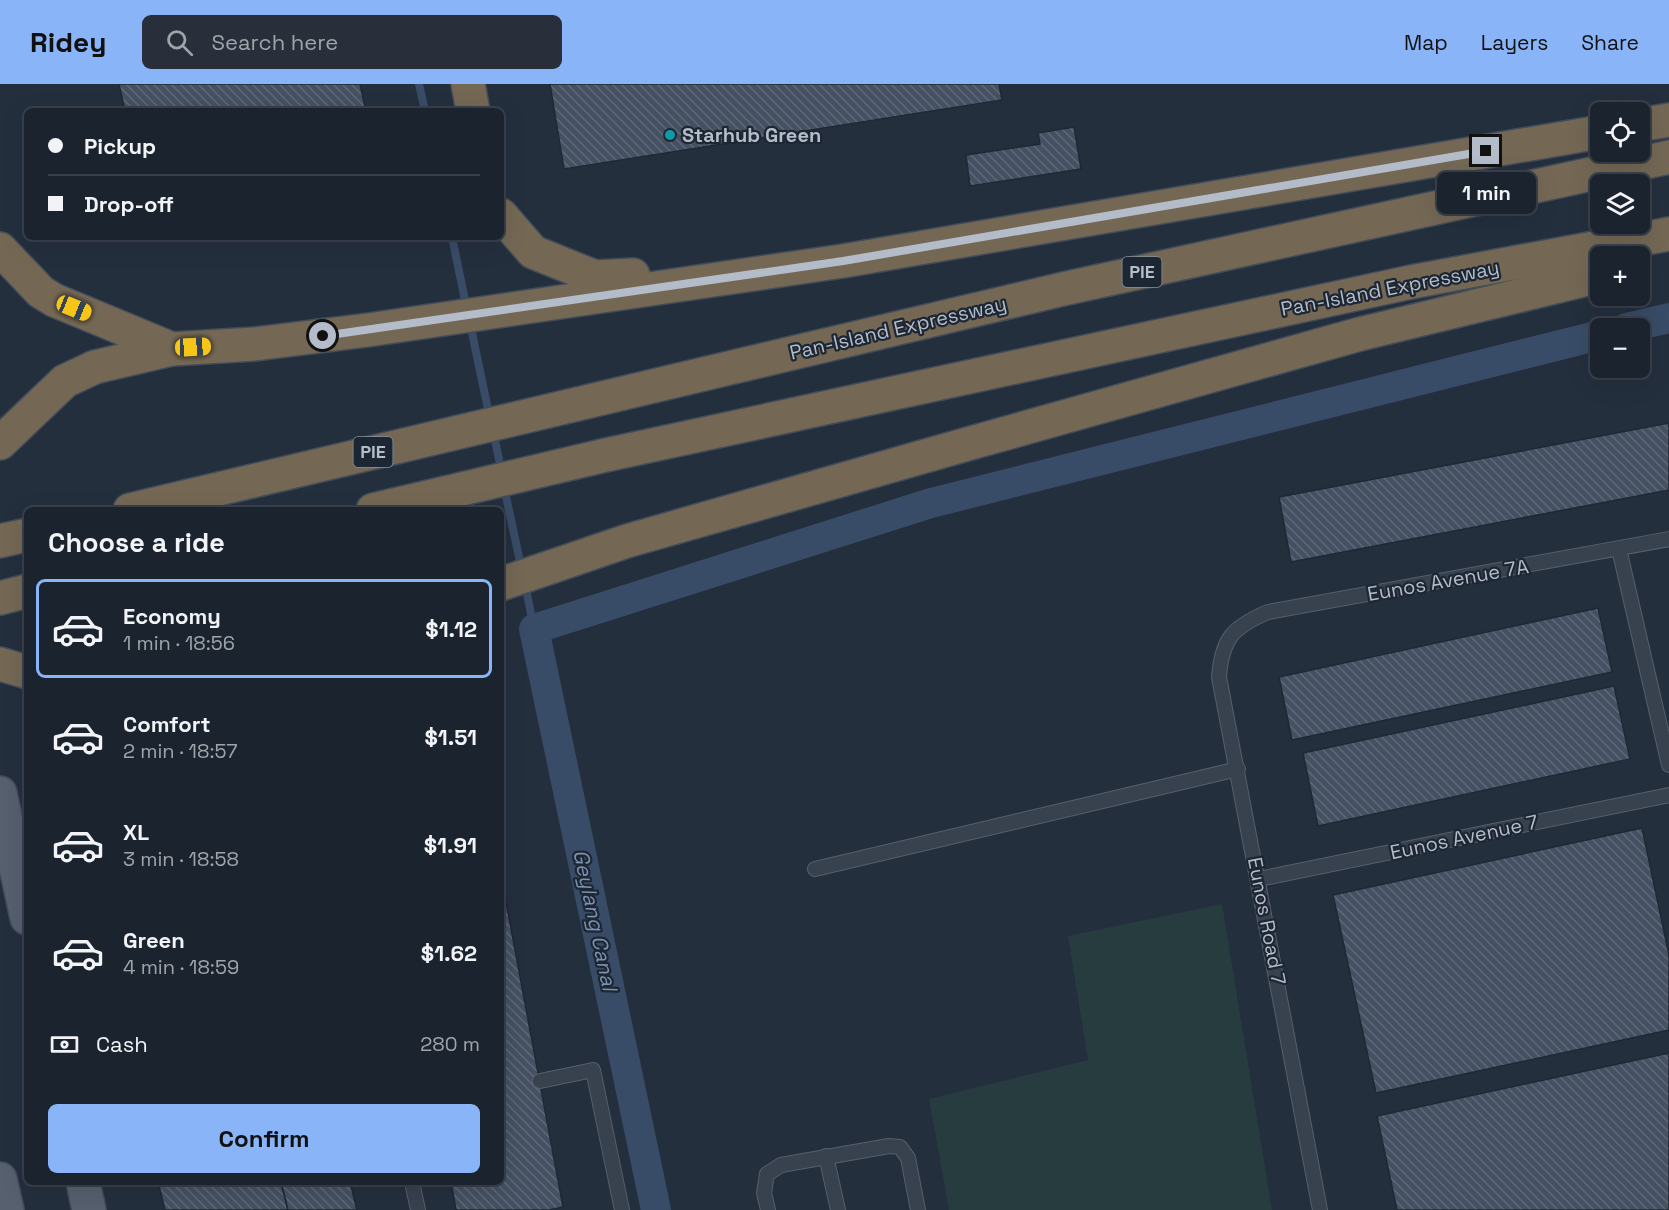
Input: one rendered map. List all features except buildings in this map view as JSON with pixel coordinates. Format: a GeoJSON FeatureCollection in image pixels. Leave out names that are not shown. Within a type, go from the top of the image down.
{"type":"FeatureCollection","features":[{"type":"Feature","properties":{"kind":"highway"},"geometry":{"type":"LineString","coordinates":[[468,84],[472,108]]}},
{"type":"Feature","properties":{"kind":"highway"},"geometry":{"type":"LineString","coordinates":[[1650,123],[1669,120]]}},
{"type":"Feature","properties":{"kind":"highway"},"geometry":{"type":"LineString","coordinates":[[0,443],[65,381],[77,374],[95,367],[172,349],[255,344],[468,316],[843,261],[1590,134]]}},
{"type":"Feature","properties":{"kind":"highway","name":"Pan-Island Expressway"},"geometry":{"type":"LineString","coordinates":[[143,507],[1063,289],[1669,157]]}},
{"type":"Feature","properties":{"kind":"highway"},"geometry":{"type":"LineString","coordinates":[[504,218],[533,252],[595,278],[843,261]]}},
{"type":"Feature","properties":{"kind":"highway","name":"Pan-Island Expressway"},"geometry":{"type":"LineString","coordinates":[[386,507],[606,455],[1400,284],[1648,243]]}},
{"type":"Feature","properties":{"kind":"highway"},"geometry":{"type":"LineString","coordinates":[[0,249],[41,292],[54,300],[172,349]]}},
{"type":"Feature","properties":{"kind":"highway"},"geometry":{"type":"LineString","coordinates":[[504,583],[627,541],[770,499],[1360,334],[1590,278]]}},
{"type":"Feature","properties":{"kind":"highway"},"geometry":{"type":"LineString","coordinates":[[0,541],[24,536]]}},
{"type":"Feature","properties":{"kind":"highway"},"geometry":{"type":"LineString","coordinates":[[0,598],[24,592]]}},
{"type":"Feature","properties":{"kind":"highway"},"geometry":{"type":"LineString","coordinates":[[0,664],[24,671]]}},
{"type":"Feature","properties":{"kind":"main road"},"geometry":{"type":"LineString","coordinates":[[0,793],[24,904]]}},
{"type":"Feature","properties":{"kind":"main road"},"geometry":{"type":"LineString","coordinates":[[0,1179],[7,1210]]}},
{"type":"Feature","properties":{"kind":"main road"},"geometry":{"type":"LineString","coordinates":[[84,1185],[89,1210]]}},
{"type":"Feature","properties":{"kind":"lane","name":"Eunos Avenue 7A"},"geometry":{"type":"LineString","coordinates":[[1232,634],[1245,622],[1268,612],[1669,539]]}},
{"type":"Feature","properties":{"kind":"lane"},"geometry":{"type":"LineString","coordinates":[[1619,549],[1669,765]]}},
{"type":"Feature","properties":{"kind":"lane","name":"Eunos Road 7"},"geometry":{"type":"LineString","coordinates":[[1232,634],[1221,656],[1219,677],[1320,1210]]}},
{"type":"Feature","properties":{"kind":"lane"},"geometry":{"type":"LineString","coordinates":[[814,869],[1238,769]]}},
{"type":"Feature","properties":{"kind":"lane","name":"Eunos Avenue 7"},"geometry":{"type":"LineString","coordinates":[[1259,879],[1669,795]]}},
{"type":"Feature","properties":{"kind":"lane"},"geometry":{"type":"LineString","coordinates":[[540,1081],[593,1070],[622,1210]]}},
{"type":"Feature","properties":{"kind":"lane"},"geometry":{"type":"LineString","coordinates":[[768,1210],[764,1193],[766,1174],[781,1165],[889,1146],[900,1147],[908,1158],[918,1210]]}},
{"type":"Feature","properties":{"kind":"lane"},"geometry":{"type":"LineString","coordinates":[[826,1156],[838,1210]]}},
{"type":"Feature","properties":{"kind":"lane"},"geometry":{"type":"LineString","coordinates":[[413,1185],[418,1210]]}},
{"type":"Feature","properties":{"kind":"green space"},"geometry":{"type":"Polygon","coordinates":[[[1222,904],[1272,1210],[949,1210],[929,1099],[1088,1060],[1068,936],[1222,904]]]}},
{"type":"Feature","properties":{"kind":"waterway"},"geometry":{"type":"LineString","coordinates":[[419,84],[424,108]]}},
{"type":"Feature","properties":{"kind":"waterway"},"geometry":{"type":"LineString","coordinates":[[453,240],[467,310]]}},
{"type":"Feature","properties":{"kind":"waterway"},"geometry":{"type":"LineString","coordinates":[[1650,322],[1669,318]]}},
{"type":"Feature","properties":{"kind":"waterway"},"geometry":{"type":"LineString","coordinates":[[470,323],[490,419]]}},
{"type":"Feature","properties":{"kind":"waterway","name":"Geylang Canal"},"geometry":{"type":"LineString","coordinates":[[656,1210],[534,629],[931,503],[1590,338]]}},
{"type":"Feature","properties":{"kind":"waterway"},"geometry":{"type":"LineString","coordinates":[[493,431],[502,474]]}},
{"type":"Feature","properties":{"kind":"waterway"},"geometry":{"type":"LineString","coordinates":[[504,487],[522,571]]}},
{"type":"Feature","properties":{"kind":"waterway"},"geometry":{"type":"LineString","coordinates":[[525,584],[534,629]]}},
{"type":"Feature","properties":{"kind":"place","name":"Starhub Green"},"geometry":{"type":"Point","coordinates":[670,135]}},
{"type":"Feature","properties":{"kind":"route"},"geometry":{"type":"LineString","coordinates":[[323,336],[843,261],[1486,151]]}}]}
